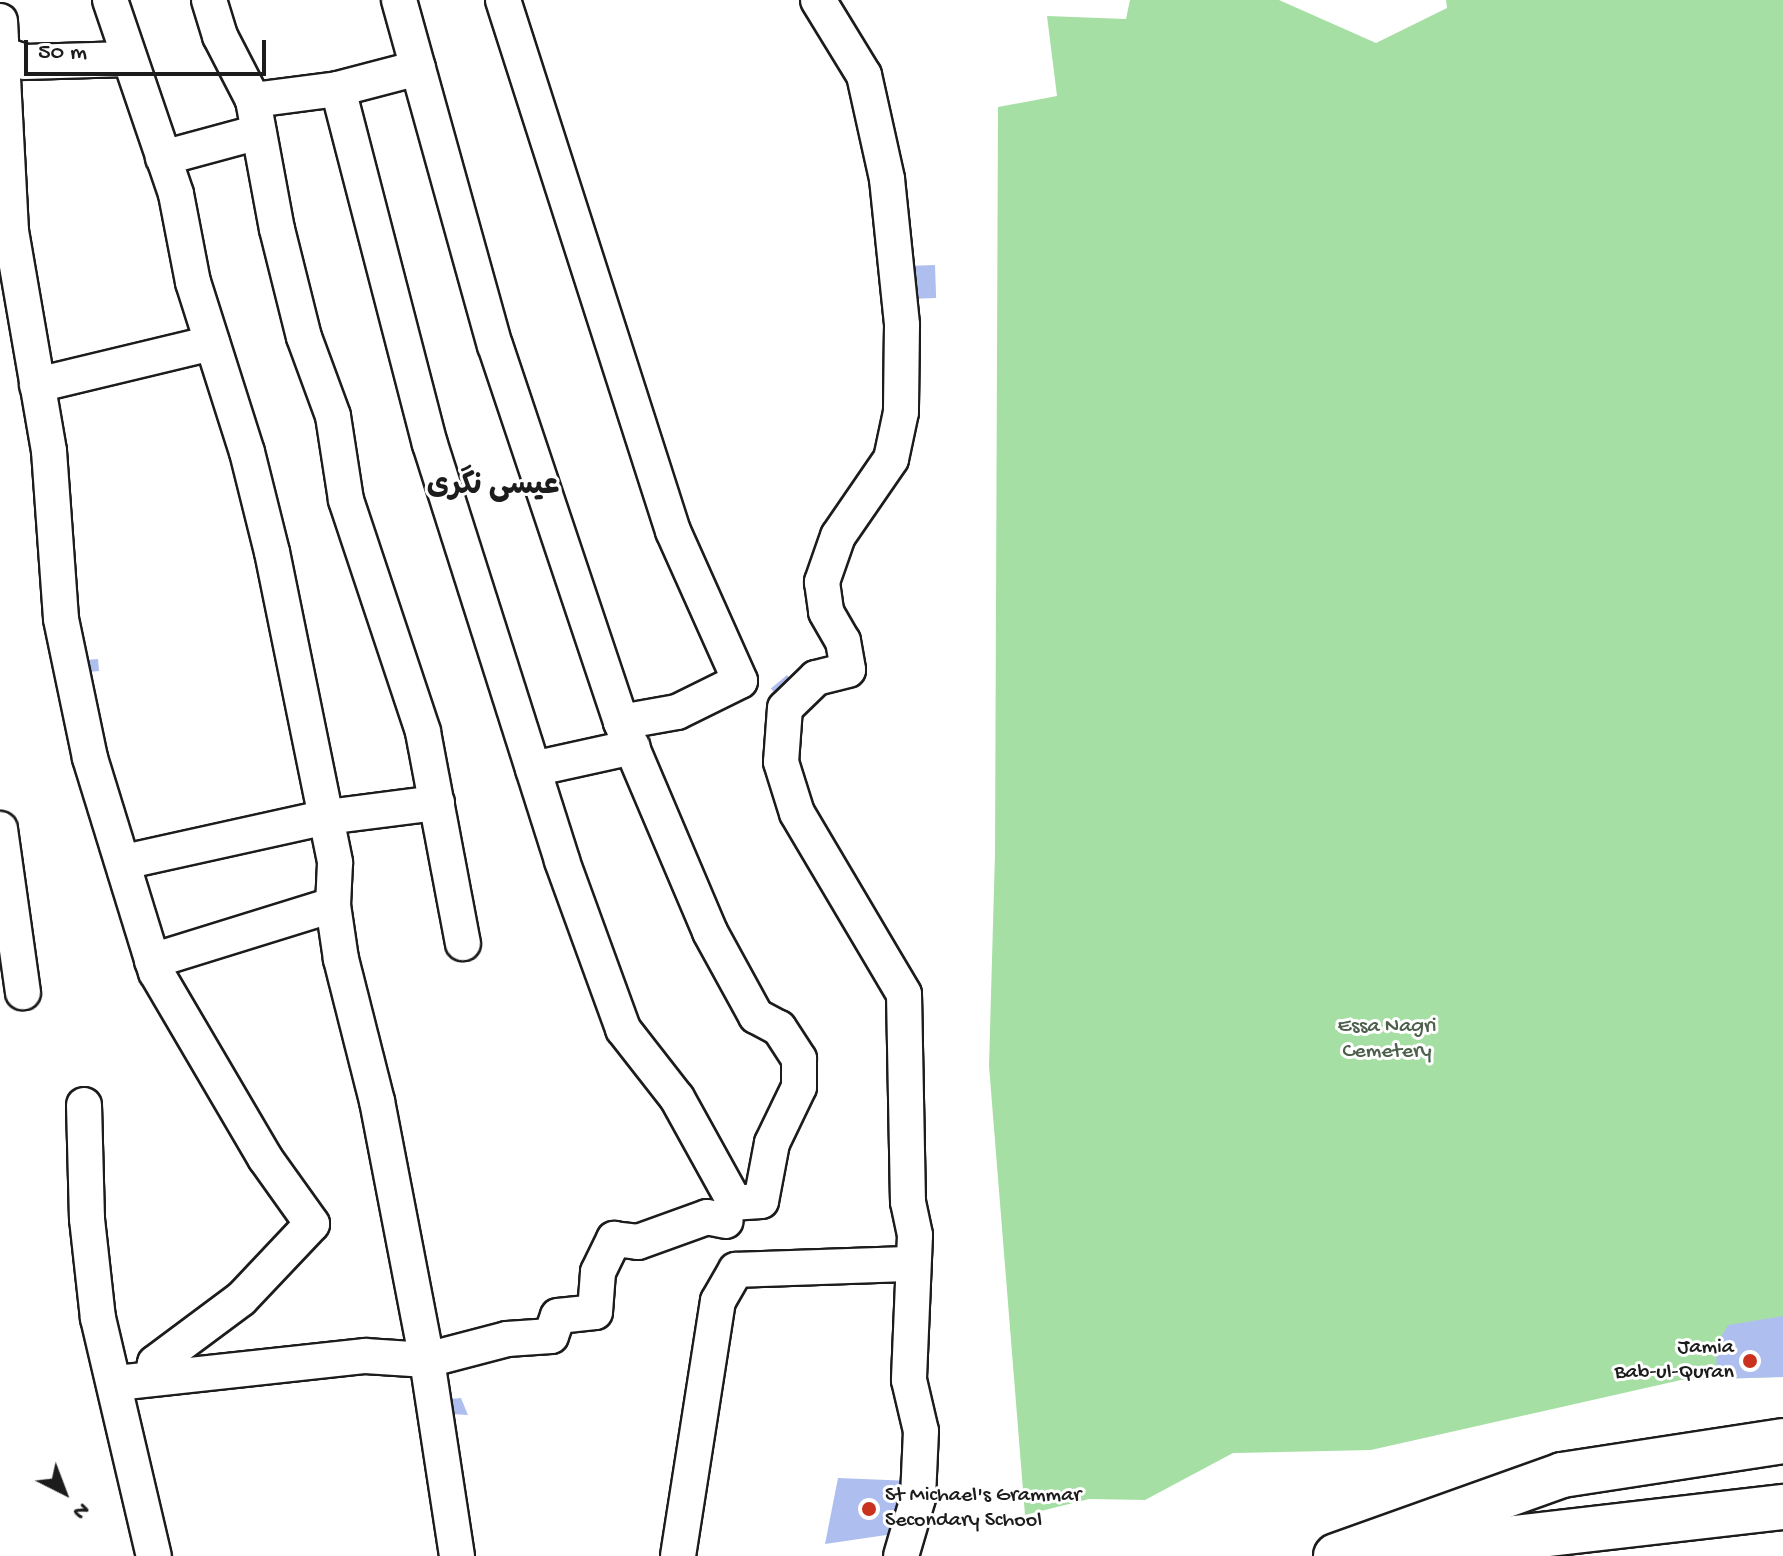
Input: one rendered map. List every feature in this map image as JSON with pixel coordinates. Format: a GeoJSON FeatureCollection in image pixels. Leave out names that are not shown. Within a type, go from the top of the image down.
{"type":"FeatureCollection","features":[{"type":"Feature","properties":{"kind":"highway"},"geometry":{"type":"LineString","coordinates":[[1336,1556],[1562,1475],[1783,1441]]}},
{"type":"Feature","properties":{"kind":"highway"},"geometry":{"type":"LineString","coordinates":[[1360,1556],[1783,1507]]}},
{"type":"Feature","properties":{"kind":"street"},"geometry":{"type":"LineString","coordinates":[[110,0],[163,158],[272,552],[327,817],[335,863],[333,905],[427,1360],[457,1556]]}},
{"type":"Feature","properties":{"kind":"street"},"geometry":{"type":"LineString","coordinates":[[209,0],[220,36],[256,116],[304,337],[333,416],[346,500],[423,732],[463,943]]}},
{"type":"Feature","properties":{"kind":"street"},"geometry":{"type":"LineString","coordinates":[[117,1383],[365,1356],[427,1360],[507,1339],[551,1336],[558,1316],[595,1312],[598,1272],[614,1239],[638,1242],[761,1201],[772,1143],[799,1087],[799,1059],[779,1028],[756,1016],[710,932],[627,735],[495,345],[399,0]]}},
{"type":"Feature","properties":{"kind":"street"},"geometry":{"type":"LineString","coordinates":[[503,0],[673,531],[740,681],[627,735],[533,769]]}},
{"type":"Feature","properties":{"kind":"street"},"geometry":{"type":"LineString","coordinates":[[818,0],[864,75],[887,179],[902,325],[901,412],[891,459],[838,536],[822,582],[826,612],[843,641],[848,670],[816,678],[785,708],[781,762],[797,813],[904,994],[912,1264],[909,1380],[921,1431],[918,1498],[901,1556]]}},
{"type":"Feature","properties":{"kind":"street"},"geometry":{"type":"LineString","coordinates":[[1,38],[25,62],[128,59]]}},
{"type":"Feature","properties":{"kind":"street"},"geometry":{"type":"LineString","coordinates":[[1,38],[11,231],[49,451],[61,619],[90,758],[152,961],[265,1158],[312,1224],[241,1299],[155,1363],[152,1379]]}},
{"type":"Feature","properties":{"kind":"street"},"geometry":{"type":"LineString","coordinates":[[163,158],[256,116],[338,89],[418,68]]}},
{"type":"Feature","properties":{"kind":"street"},"geometry":{"type":"LineString","coordinates":[[338,89],[430,444],[533,769],[623,1029],[677,1098],[730,1212],[719,1237],[736,1270]]}},
{"type":"Feature","properties":{"kind":"street"},"geometry":{"type":"LineString","coordinates":[[37,385],[212,343]]}},
{"type":"Feature","properties":{"kind":"street"},"geometry":{"type":"LineString","coordinates":[[124,862],[327,817],[437,803]]}},
{"type":"Feature","properties":{"kind":"street"},"geometry":{"type":"LineString","coordinates":[[0,829],[23,992]]}},
{"type":"Feature","properties":{"kind":"street"},"geometry":{"type":"LineString","coordinates":[[152,961],[333,905]]}},
{"type":"Feature","properties":{"kind":"street"},"geometry":{"type":"LineString","coordinates":[[84,1105],[87,1219],[95,1290],[154,1556]]}},
{"type":"Feature","properties":{"kind":"street"},"geometry":{"type":"LineString","coordinates":[[736,1270],[912,1264]]}},
{"type":"Feature","properties":{"kind":"street"},"geometry":{"type":"LineString","coordinates":[[678,1556],[718,1301],[736,1270]]}},
{"type":"Feature","properties":{"kind":"green space","name":"Essa Nagri Cemetery"},"geometry":{"type":"Polygon","coordinates":[[[1130,0],[1279,0],[1376,43],[1447,8],[1446,0],[1783,0],[1783,1377],[1681,1380],[1371,1450],[1233,1453],[1145,1500],[1089,1499],[1025,1515],[989,1066],[995,853],[998,107],[1057,96],[1047,16],[1126,19],[1130,0]]]}},
{"type":"Feature","properties":{"kind":"building"},"geometry":{"type":"Polygon","coordinates":[[[935,265],[936,298],[908,299],[907,266],[935,265]]]}},
{"type":"Feature","properties":{"kind":"building"},"geometry":{"type":"Polygon","coordinates":[[[98,659],[99,671],[79,673],[78,661],[98,659]]]}},
{"type":"Feature","properties":{"kind":"building"},"geometry":{"type":"Polygon","coordinates":[[[787,675],[797,687],[781,701],[771,688],[787,675]]]}},
{"type":"Feature","properties":{"kind":"building","name":"Jamia Bab-ul-Quran"},"geometry":{"type":"Polygon","coordinates":[[[1783,1316],[1783,1377],[1717,1379],[1716,1346],[1728,1325],[1783,1316]]]}},
{"type":"Feature","properties":{"kind":"building"},"geometry":{"type":"Polygon","coordinates":[[[461,1398],[468,1415],[451,1414],[449,1399],[461,1398]]]}},
{"type":"Feature","properties":{"kind":"building"},"geometry":{"type":"Polygon","coordinates":[[[838,1478],[912,1481],[900,1533],[825,1544],[838,1478]]]}},
{"type":"Feature","properties":{"kind":"place","name":"Jamia Bab-ul-Quran"},"geometry":{"type":"Point","coordinates":[1750,1361]}},
{"type":"Feature","properties":{"kind":"place","name":"St Michael's Grammar Secondary School"},"geometry":{"type":"Point","coordinates":[869,1509]}},
{"type":"Feature","properties":{"kind":"district","name":"عیسی نگری"},"geometry":{"type":"Point","coordinates":[493,488]}}]}
